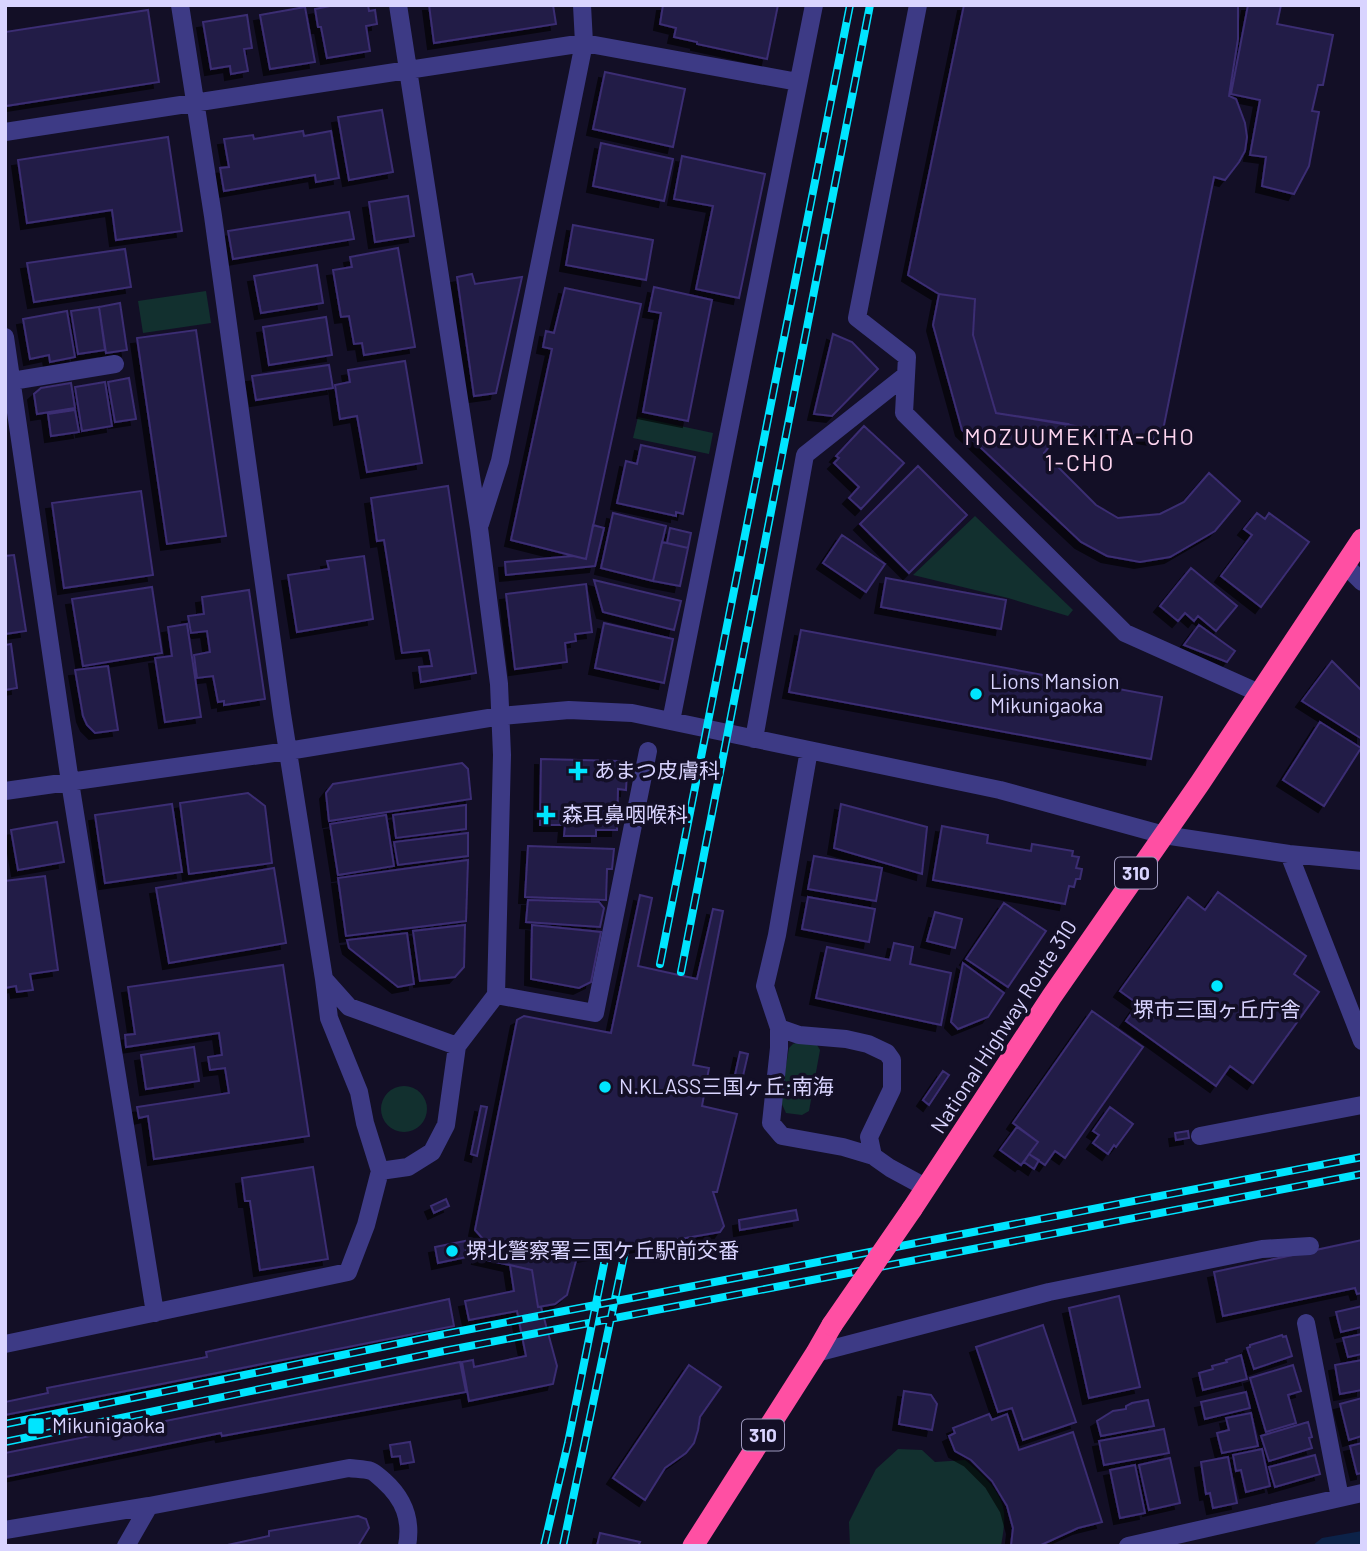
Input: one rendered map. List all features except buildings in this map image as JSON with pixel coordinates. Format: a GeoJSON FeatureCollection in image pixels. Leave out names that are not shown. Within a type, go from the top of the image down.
{"type":"FeatureCollection","features":[{"type":"Feature","properties":{"kind":"highway","name":"National Highway Route 310"},"geometry":{"type":"LineString","coordinates":[[698,1544],[832,1325],[928,1188],[1052,996],[1164,835],[1362,539]]}},
{"type":"Feature","properties":{"kind":"street"},"geometry":{"type":"LineString","coordinates":[[5,1344],[348,1272],[366,1225],[380,1171],[365,1123],[359,1092],[329,1018],[180,5]]}},
{"type":"Feature","properties":{"kind":"street"},"geometry":{"type":"LineString","coordinates":[[380,1171],[408,1167],[432,1152],[446,1125],[457,1046],[496,995],[502,755],[499,684],[479,527],[398,5]]}},
{"type":"Feature","properties":{"kind":"street"},"geometry":{"type":"LineString","coordinates":[[479,527],[500,461],[584,43],[582,5]]}},
{"type":"Feature","properties":{"kind":"street"},"geometry":{"type":"LineString","coordinates":[[671,721],[814,5]]}},
{"type":"Feature","properties":{"kind":"street"},"geometry":{"type":"LineString","coordinates":[[918,5],[857,318],[907,357],[904,413],[1125,633],[1259,693]]}},
{"type":"Feature","properties":{"kind":"street"},"geometry":{"type":"LineString","coordinates":[[5,132],[584,43],[798,82]]}},
{"type":"Feature","properties":{"kind":"street"},"geometry":{"type":"LineString","coordinates":[[5,337],[70,782],[155,1314]]}},
{"type":"Feature","properties":{"kind":"street"},"geometry":{"type":"LineString","coordinates":[[12,381],[116,364]]}},
{"type":"Feature","properties":{"kind":"street"},"geometry":{"type":"LineString","coordinates":[[754,739],[804,455],[906,375]]}},
{"type":"Feature","properties":{"kind":"street"},"geometry":{"type":"LineString","coordinates":[[1344,564],[1362,582]]}},
{"type":"Feature","properties":{"kind":"street"},"geometry":{"type":"LineString","coordinates":[[5,791],[288,751],[501,716],[569,710],[632,713],[1000,790],[1164,835],[1289,854],[1362,861]]}},
{"type":"Feature","properties":{"kind":"street"},"geometry":{"type":"LineString","coordinates":[[809,750],[777,935],[765,986],[779,1028],[771,1123],[782,1136],[843,1147],[873,1156],[928,1188]]}},
{"type":"Feature","properties":{"kind":"street"},"geometry":{"type":"LineString","coordinates":[[496,995],[596,1013],[648,751]]}},
{"type":"Feature","properties":{"kind":"street"},"geometry":{"type":"LineString","coordinates":[[1289,854],[1337,994],[1362,1041]]}},
{"type":"Feature","properties":{"kind":"street"},"geometry":{"type":"LineString","coordinates":[[324,979],[349,1007],[457,1046]]}},
{"type":"Feature","properties":{"kind":"street"},"geometry":{"type":"LineString","coordinates":[[779,1028],[799,1035],[846,1039],[868,1044],[887,1053],[892,1060],[892,1089],[869,1137],[873,1156]]}},
{"type":"Feature","properties":{"kind":"street"},"geometry":{"type":"LineString","coordinates":[[1200,1136],[1285,1113],[1362,1105]]}},
{"type":"Feature","properties":{"kind":"street"},"geometry":{"type":"LineString","coordinates":[[816,1353],[1049,1292],[1262,1250],[1310,1246]]}},
{"type":"Feature","properties":{"kind":"street"},"geometry":{"type":"LineString","coordinates":[[1306,1323],[1340,1498]]}},
{"type":"Feature","properties":{"kind":"street"},"geometry":{"type":"LineString","coordinates":[[5,1530],[349,1468],[372,1471],[403,1503],[408,1519],[407,1546]]}},
{"type":"Feature","properties":{"kind":"street"},"geometry":{"type":"LineString","coordinates":[[1128,1546],[1362,1493]]}},
{"type":"Feature","properties":{"kind":"street"},"geometry":{"type":"LineString","coordinates":[[126,1546],[149,1506]]}},
{"type":"Feature","properties":{"kind":"green space"},"geometry":{"type":"Polygon","coordinates":[[[206,291],[211,323],[143,333],[138,301],[206,291]]]}},
{"type":"Feature","properties":{"kind":"green space"},"geometry":{"type":"Polygon","coordinates":[[[638,417],[713,433],[709,454],[633,438],[638,417]]]}},
{"type":"Feature","properties":{"kind":"green space"},"geometry":{"type":"Polygon","coordinates":[[[975,516],[1073,610],[1068,616],[913,575],[975,516]]]}},
{"type":"Feature","properties":{"kind":"green space"},"geometry":{"type":"Polygon","coordinates":[[[798,1042],[817,1045],[820,1050],[809,1111],[802,1115],[786,1113],[780,1100],[789,1048],[798,1042]]]}},
{"type":"Feature","properties":{"kind":"green space"},"geometry":{"type":"Polygon","coordinates":[[[404,1086],[420,1093],[427,1109],[420,1125],[404,1132],[388,1125],[381,1109],[388,1093],[404,1086]]]}},
{"type":"Feature","properties":{"kind":"green space"},"geometry":{"type":"Polygon","coordinates":[[[898,1449],[922,1450],[935,1462],[965,1460],[977,1470],[1001,1500],[1004,1521],[1001,1546],[850,1546],[849,1522],[876,1469],[898,1449]]]}},
{"type":"Feature","properties":{"kind":"water"},"geometry":{"type":"Polygon","coordinates":[[[1362,1531],[1362,1546],[1312,1546],[1322,1538],[1362,1531]]]}},
{"type":"Feature","properties":{"kind":"railway"},"geometry":{"type":"LineString","coordinates":[[660,964],[850,5]]}},
{"type":"Feature","properties":{"kind":"railway"},"geometry":{"type":"LineString","coordinates":[[681,972],[870,5]]}},
{"type":"Feature","properties":{"kind":"railway"},"geometry":{"type":"LineString","coordinates":[[5,1424],[440,1335],[1362,1157]]}},
{"type":"Feature","properties":{"kind":"railway"},"geometry":{"type":"LineString","coordinates":[[5,1442],[444,1351],[1362,1174]]}},
{"type":"Feature","properties":{"kind":"railway"},"geometry":{"type":"LineString","coordinates":[[563,1546],[625,1251]]}},
{"type":"Feature","properties":{"kind":"railway"},"geometry":{"type":"LineString","coordinates":[[544,1546],[606,1254]]}},
{"type":"Feature","properties":{"kind":"place","name":"Lions Mansion Mikunigaoka"},"geometry":{"type":"Point","coordinates":[976,694]}},
{"type":"Feature","properties":{"kind":"place","name":"あまつ皮膚科"},"geometry":{"type":"Point","coordinates":[578,771]}},
{"type":"Feature","properties":{"kind":"place","name":"森耳鼻咽喉科"},"geometry":{"type":"Point","coordinates":[546,815]}},
{"type":"Feature","properties":{"kind":"place","name":"堺市三国ヶ丘庁舎"},"geometry":{"type":"Point","coordinates":[1217,986]}},
{"type":"Feature","properties":{"kind":"place","name":"N.KLASS三国ヶ丘;南海"},"geometry":{"type":"Point","coordinates":[605,1087]}},
{"type":"Feature","properties":{"kind":"place","name":"堺北警察署三国ケ丘駅前交番"},"geometry":{"type":"Point","coordinates":[452,1251]}},
{"type":"Feature","properties":{"kind":"place","name":"Mikunigaoka"},"geometry":{"type":"Point","coordinates":[36,1426]}},
{"type":"Feature","properties":{"kind":"district","name":"MOZUUMEKITA-CHO 1-CHO"},"geometry":{"type":"Point","coordinates":[1080,450]}}]}
